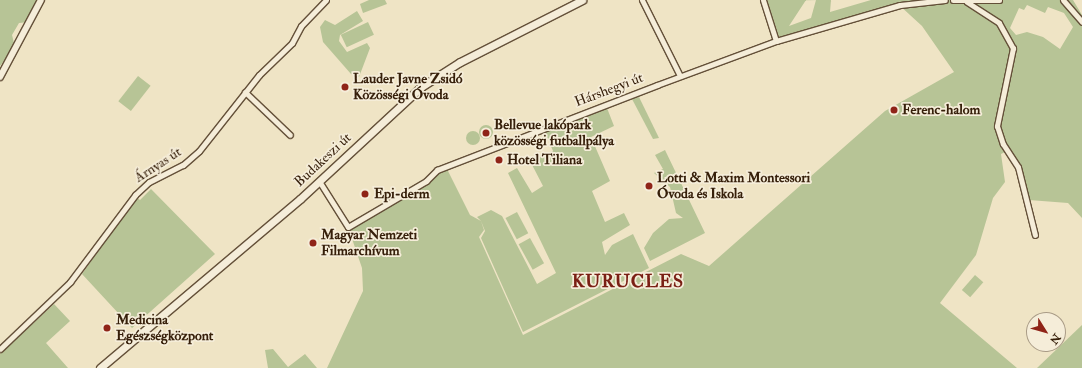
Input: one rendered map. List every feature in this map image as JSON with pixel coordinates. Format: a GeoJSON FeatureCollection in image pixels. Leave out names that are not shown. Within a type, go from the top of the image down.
{"type":"FeatureCollection","features":[{"type":"Feature","properties":{"kind":"main road","name":"Budakeszi út"},"geometry":{"type":"LineString","coordinates":[[100,368],[319,181],[428,82],[475,54],[582,0]]}},
{"type":"Feature","properties":{"kind":"street"},"geometry":{"type":"LineString","coordinates":[[0,77],[41,0]]}},
{"type":"Feature","properties":{"kind":"street","name":"Árnyas út"},"geometry":{"type":"LineString","coordinates":[[0,349],[74,277],[135,195],[149,182],[183,165],[200,151],[245,92],[326,0]]}},
{"type":"Feature","properties":{"kind":"street"},"geometry":{"type":"LineString","coordinates":[[642,0],[680,76]]}},
{"type":"Feature","properties":{"kind":"street"},"geometry":{"type":"LineString","coordinates":[[763,0],[776,41]]}},
{"type":"Feature","properties":{"kind":"street","name":"Hárshegyi út"},"geometry":{"type":"LineString","coordinates":[[319,181],[348,227],[442,168],[680,76],[776,41],[900,5],[945,0]]}},
{"type":"Feature","properties":{"kind":"street"},"geometry":{"type":"LineString","coordinates":[[953,0],[967,2],[999,0]]}},
{"type":"Feature","properties":{"kind":"street"},"geometry":{"type":"LineString","coordinates":[[1064,0],[1082,22]]}},
{"type":"Feature","properties":{"kind":"street"},"geometry":{"type":"LineString","coordinates":[[967,2],[999,23],[1013,48],[997,126],[1003,144],[1018,167],[1035,235]]}},
{"type":"Feature","properties":{"kind":"street"},"geometry":{"type":"LineString","coordinates":[[245,92],[290,135]]}},
{"type":"Feature","properties":{"kind":"green space"},"geometry":{"type":"Polygon","coordinates":[[[0,0],[39,0],[29,22],[19,23],[12,35],[15,47],[0,66],[0,0]]]}},
{"type":"Feature","properties":{"kind":"green space"},"geometry":{"type":"Polygon","coordinates":[[[369,0],[385,0],[387,4],[363,13],[360,4],[369,0]]]}},
{"type":"Feature","properties":{"kind":"green space"},"geometry":{"type":"Polygon","coordinates":[[[767,0],[806,0],[789,26],[811,18],[816,0],[831,0],[830,12],[871,0],[1073,0],[1082,15],[1082,218],[1068,203],[1029,200],[1018,167],[1007,151],[1001,154],[1005,182],[993,198],[976,255],[940,303],[1017,368],[327,368],[363,291],[362,268],[348,227],[358,224],[437,173],[447,169],[470,215],[481,221],[484,230],[479,237],[523,335],[681,254],[709,266],[885,111],[954,72],[922,26],[898,4],[779,37],[767,0]],[[1027,5],[1024,10],[1019,8],[1010,28],[1016,35],[1027,32],[1043,37],[1060,49],[1073,27],[1064,13],[1048,7],[1045,13],[1027,5]]]}},
{"type":"Feature","properties":{"kind":"green space"},"geometry":{"type":"Polygon","coordinates":[[[357,11],[363,21],[340,35],[339,41],[347,52],[367,43],[370,48],[359,77],[351,74],[323,42],[320,27],[325,20],[335,25],[357,11]]]}},
{"type":"Feature","properties":{"kind":"green space"},"geometry":{"type":"Polygon","coordinates":[[[368,22],[374,35],[347,47],[341,35],[368,22]]]}},
{"type":"Feature","properties":{"kind":"green space"},"geometry":{"type":"Polygon","coordinates":[[[138,76],[151,86],[131,111],[118,101],[138,76]]]}},
{"type":"Feature","properties":{"kind":"green space"},"geometry":{"type":"Polygon","coordinates":[[[639,97],[659,138],[653,139],[632,99],[639,97]]]}},
{"type":"Feature","properties":{"kind":"green space"},"geometry":{"type":"Polygon","coordinates":[[[607,108],[614,126],[591,137],[610,181],[592,191],[605,222],[624,213],[630,225],[602,242],[605,255],[612,245],[633,234],[649,268],[523,332],[481,238],[485,231],[481,221],[477,217],[491,210],[502,216],[537,284],[556,273],[508,173],[517,168],[532,193],[543,186],[529,159],[553,151],[545,132],[607,108]]]}},
{"type":"Feature","properties":{"kind":"green space","name":"Bellevue lakópark közösségi futballpálya"},"geometry":{"type":"Polygon","coordinates":[[[483,125],[489,125],[493,129],[493,135],[489,139],[483,139],[479,135],[479,129],[483,125]]]}},
{"type":"Feature","properties":{"kind":"green space"},"geometry":{"type":"Polygon","coordinates":[[[470,131],[476,131],[480,135],[480,141],[476,145],[470,145],[466,141],[466,135],[470,131]]]}},
{"type":"Feature","properties":{"kind":"green space"},"geometry":{"type":"Polygon","coordinates":[[[665,150],[705,233],[650,261],[644,248],[653,233],[669,219],[683,218],[676,213],[670,187],[654,173],[663,169],[655,155],[665,150]]]}},
{"type":"Feature","properties":{"kind":"green space"},"geometry":{"type":"Polygon","coordinates":[[[151,189],[215,254],[132,328],[82,274],[136,197],[140,200],[151,189]]]}},
{"type":"Feature","properties":{"kind":"green space"},"geometry":{"type":"Polygon","coordinates":[[[517,212],[528,233],[517,239],[506,218],[517,212]]]}},
{"type":"Feature","properties":{"kind":"green space"},"geometry":{"type":"Polygon","coordinates":[[[530,238],[544,263],[533,270],[519,244],[530,238]]]}},
{"type":"Feature","properties":{"kind":"green space"},"geometry":{"type":"Polygon","coordinates":[[[975,275],[983,282],[970,297],[962,290],[975,275]]]}},
{"type":"Feature","properties":{"kind":"green space"},"geometry":{"type":"Polygon","coordinates":[[[54,304],[70,321],[46,343],[68,368],[0,368],[0,354],[54,304]]]}},
{"type":"Feature","properties":{"kind":"green space"},"geometry":{"type":"Polygon","coordinates":[[[1082,325],[1082,368],[1037,368],[1054,352],[1066,352],[1066,340],[1082,325]]]}},
{"type":"Feature","properties":{"kind":"green space"},"geometry":{"type":"Polygon","coordinates":[[[273,349],[288,367],[305,354],[317,368],[268,368],[265,350],[273,349]]]}},
{"type":"Feature","properties":{"kind":"place","name":"Lauder Javne Zsidó Közösségi Óvoda"},"geometry":{"type":"Point","coordinates":[345,87]}},
{"type":"Feature","properties":{"kind":"place","name":"Ferenc-halom"},"geometry":{"type":"Point","coordinates":[894,110]}},
{"type":"Feature","properties":{"kind":"place","name":"Bellevue lakópark közösségi futballpálya"},"geometry":{"type":"Point","coordinates":[486,133]}},
{"type":"Feature","properties":{"kind":"place","name":"Hotel Tiliana"},"geometry":{"type":"Point","coordinates":[499,160]}},
{"type":"Feature","properties":{"kind":"place","name":"Lotti & Maxim Montessori Óvoda és Iskola"},"geometry":{"type":"Point","coordinates":[649,186]}},
{"type":"Feature","properties":{"kind":"place","name":"Epi-derm"},"geometry":{"type":"Point","coordinates":[365,194]}},
{"type":"Feature","properties":{"kind":"place","name":"Magyar Nemzeti Filmarchívum"},"geometry":{"type":"Point","coordinates":[313,243]}},
{"type":"Feature","properties":{"kind":"place","name":"Medicina Egészségközpont"},"geometry":{"type":"Point","coordinates":[107,328]}},
{"type":"Feature","properties":{"kind":"district","name":"KURUCLES"},"geometry":{"type":"Point","coordinates":[628,282]}}]}
